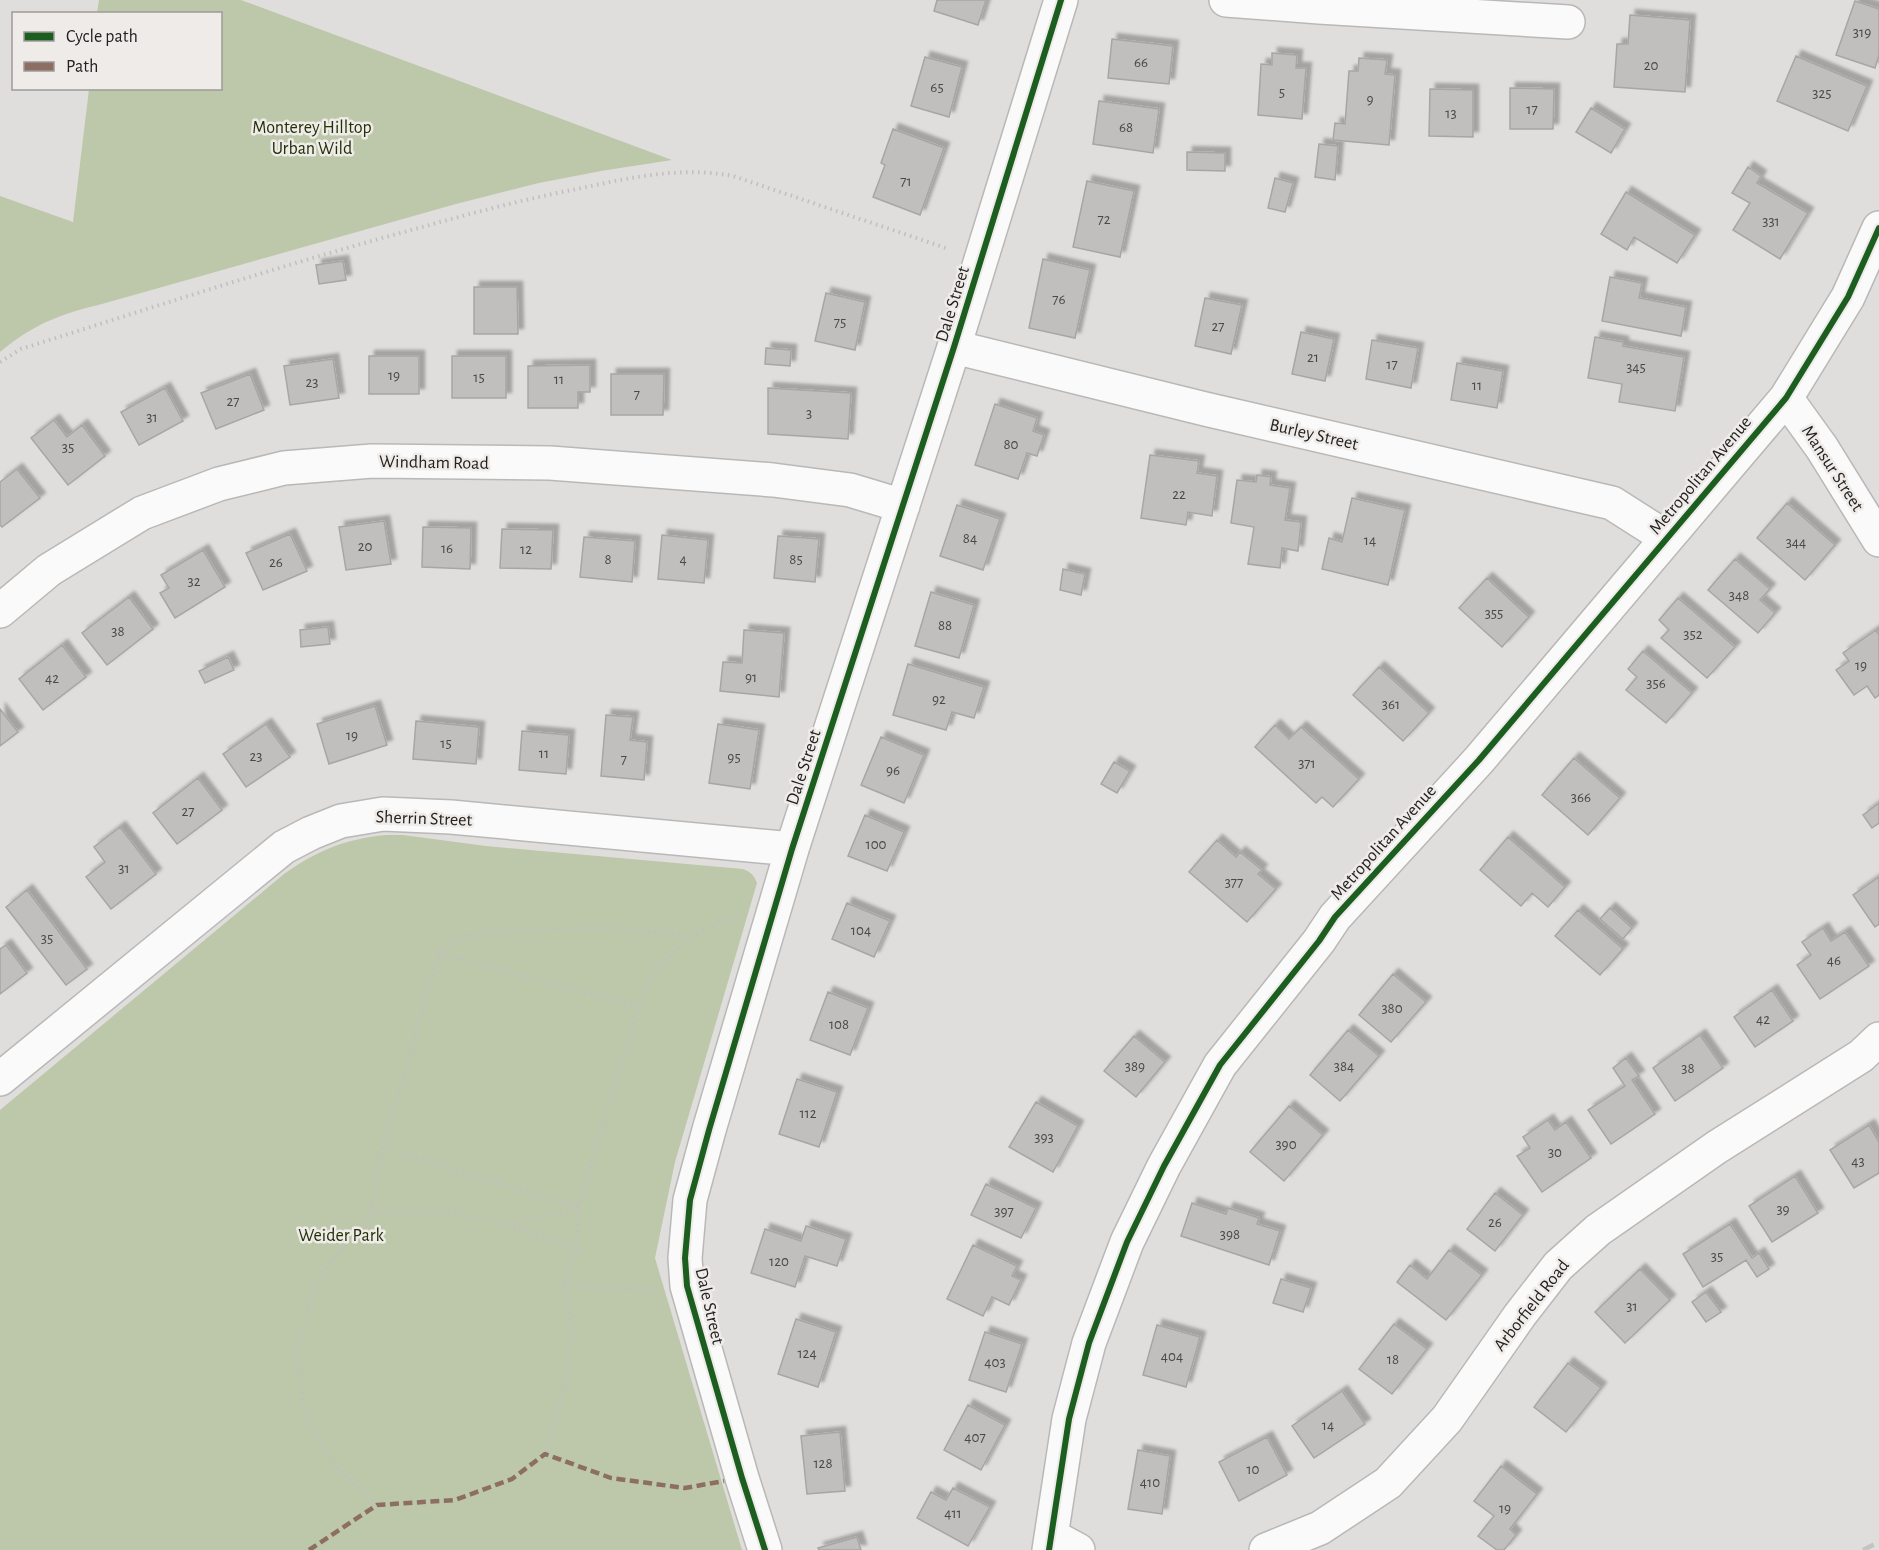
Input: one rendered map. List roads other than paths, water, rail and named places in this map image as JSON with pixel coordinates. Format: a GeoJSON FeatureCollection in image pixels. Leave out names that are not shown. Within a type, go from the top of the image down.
{"type":"FeatureCollection","features":[{"type":"Feature","properties":{"kind":"street","name":"Dale Street"},"geometry":{"type":"LineString","coordinates":[[765,1550],[687,1286],[685,1258],[690,1200],[792,849],[954,347],[1061,0]]}},
{"type":"Feature","properties":{"kind":"street"},"geometry":{"type":"LineString","coordinates":[[1226,0],[1319,8],[1568,22]]}},
{"type":"Feature","properties":{"kind":"street","name":"Metropolitan Avenue"},"geometry":{"type":"LineString","coordinates":[[1060,1545],[1069,1419],[1089,1343],[1127,1242],[1164,1166],[1220,1065],[1319,941],[1335,917],[1479,759],[1786,398],[1848,297],[1879,228]]}},
{"type":"Feature","properties":{"kind":"street","name":"Burley Street"},"geometry":{"type":"LineString","coordinates":[[954,347],[1194,406],[1612,503],[1666,538]]}},
{"type":"Feature","properties":{"kind":"street","name":"Mansur Street"},"geometry":{"type":"LineString","coordinates":[[1786,398],[1822,448],[1879,540]]}},
{"type":"Feature","properties":{"kind":"street","name":"Windham Road"},"geometry":{"type":"LineString","coordinates":[[0,611],[49,570],[142,513],[219,484],[284,468],[372,461],[550,463],[773,480],[850,490],[903,506]]}},
{"type":"Feature","properties":{"kind":"street","name":"Sherrin Street"},"geometry":{"type":"LineString","coordinates":[[0,1079],[284,847],[311,832],[341,821],[383,814],[451,817],[792,849]]}},
{"type":"Feature","properties":{"kind":"street","name":"Arborfield Road"},"geometry":{"type":"LineString","coordinates":[[1266,1550],[1320,1528],[1388,1483],[1447,1419],[1558,1266],[1598,1230],[1717,1147],[1861,1056],[1879,1039]]}},
{"type":"Feature","properties":{"kind":"railway"},"geometry":{"type":"LineString","coordinates":[[1863,1550],[1879,1542]]}},
{"type":"Feature","properties":{"kind":"park label","name":"Monterey Hilltop Urban Wild"},"geometry":{"type":"Point","coordinates":[312,137]}},
{"type":"Feature","properties":{"kind":"park label","name":"Weider Park"},"geometry":{"type":"Point","coordinates":[341,1235]}}]}
